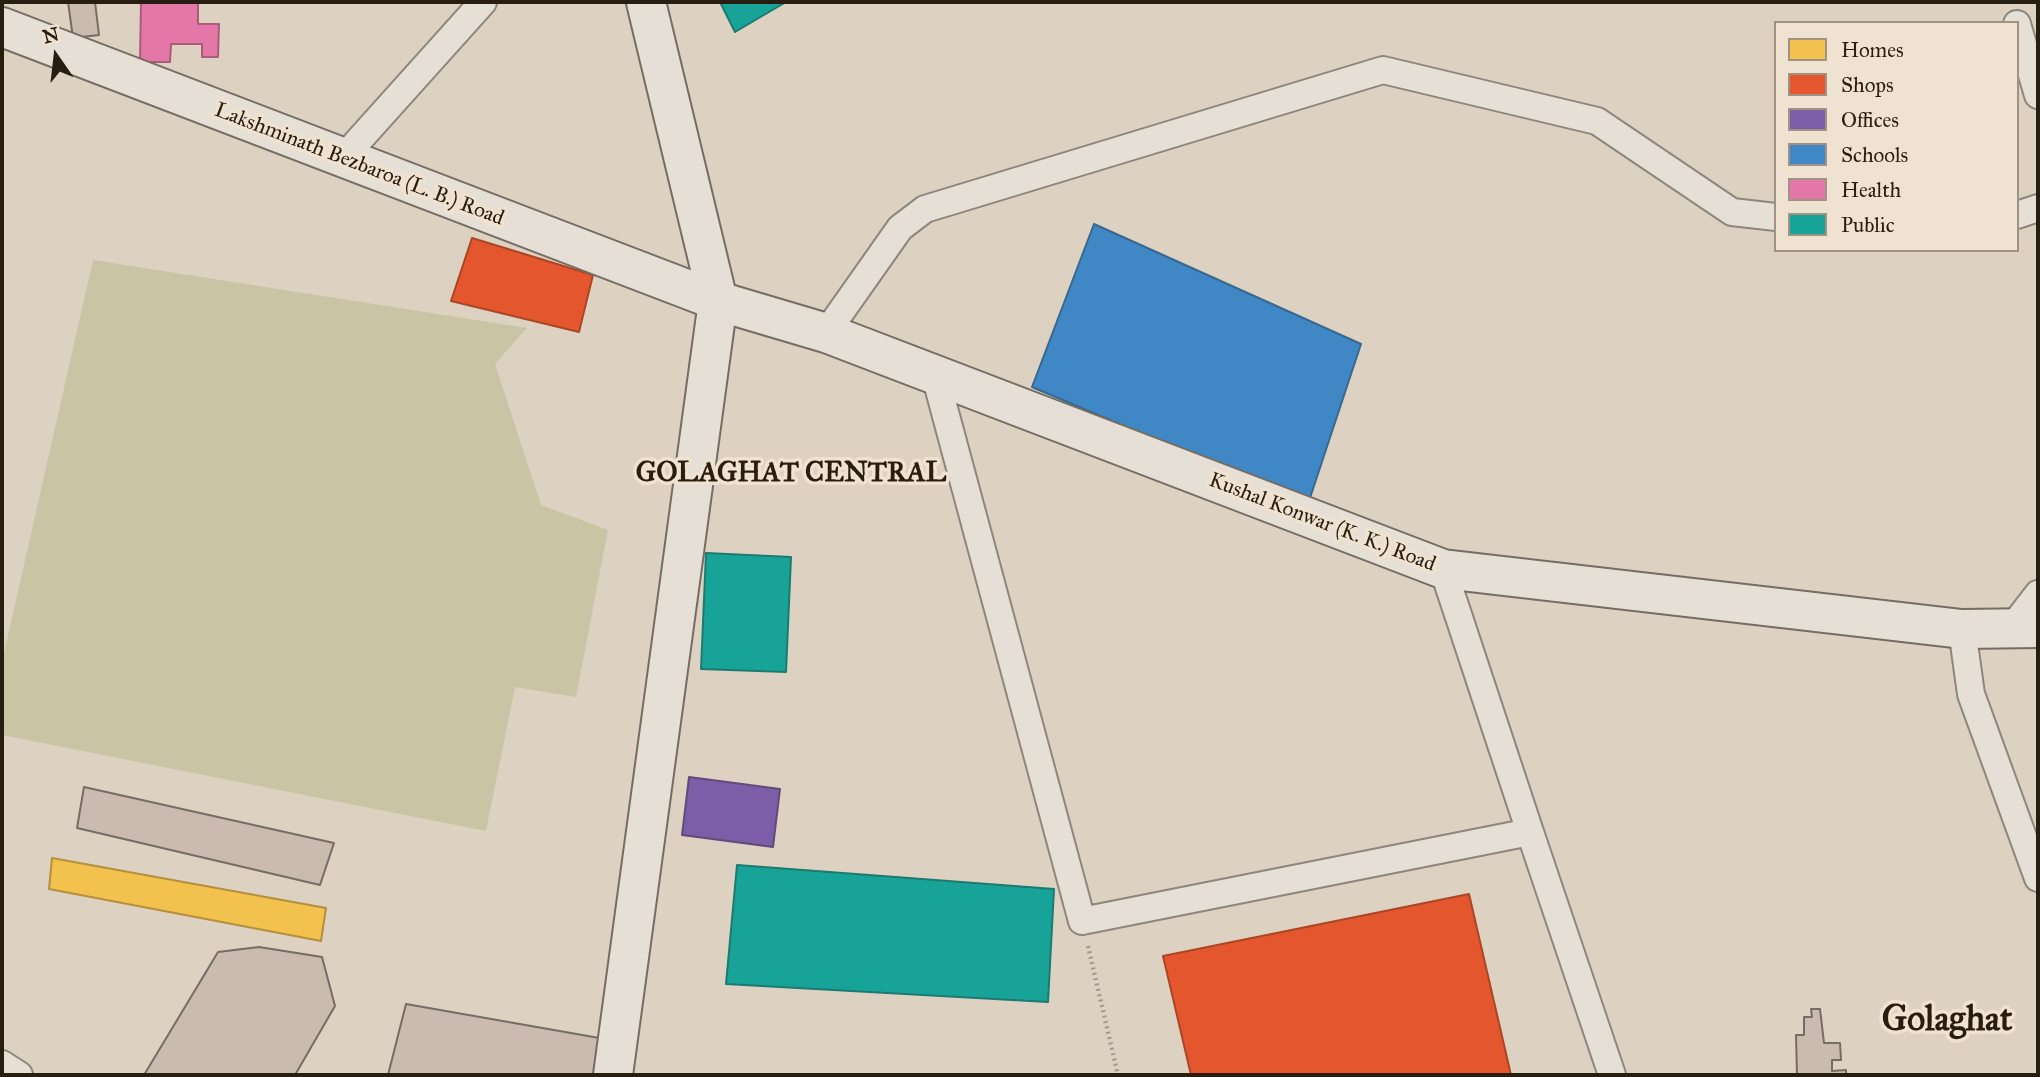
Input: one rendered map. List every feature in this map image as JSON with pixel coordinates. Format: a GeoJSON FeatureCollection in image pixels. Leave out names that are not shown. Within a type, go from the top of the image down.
{"type":"FeatureCollection","features":[{"type":"Feature","properties":{"kind":"main road"},"geometry":{"type":"LineString","coordinates":[[613,1075],[718,301],[646,2]]}},
{"type":"Feature","properties":{"kind":"main road","name":"Lakshminath Bezbaroa (L. B.) Road"},"geometry":{"type":"LineString","coordinates":[[2,27],[718,301]]}},
{"type":"Feature","properties":{"kind":"main road","name":"Kushal Konwar (K. K.) Road"},"geometry":{"type":"LineString","coordinates":[[718,301],[826,333],[1443,569],[1962,629],[2025,628]]}},
{"type":"Feature","properties":{"kind":"street"},"geometry":{"type":"LineString","coordinates":[[342,159],[483,2]]}},
{"type":"Feature","properties":{"kind":"street"},"geometry":{"type":"LineString","coordinates":[[2011,2],[2016,21]]}},
{"type":"Feature","properties":{"kind":"street"},"geometry":{"type":"LineString","coordinates":[[2019,30],[2038,95]]}},
{"type":"Feature","properties":{"kind":"street"},"geometry":{"type":"LineString","coordinates":[[826,333],[900,228],[925,209],[1383,70],[1597,121],[1732,212],[1774,217]]}},
{"type":"Feature","properties":{"kind":"street"},"geometry":{"type":"LineString","coordinates":[[2019,214],[2038,208]]}},
{"type":"Feature","properties":{"kind":"street"},"geometry":{"type":"LineString","coordinates":[[935,375],[1082,921],[1530,832]]}},
{"type":"Feature","properties":{"kind":"street"},"geometry":{"type":"LineString","coordinates":[[1443,569],[1612,1075]]}},
{"type":"Feature","properties":{"kind":"street"},"geometry":{"type":"LineString","coordinates":[[2025,628],[2038,594]]}},
{"type":"Feature","properties":{"kind":"street"},"geometry":{"type":"LineString","coordinates":[[1962,629],[1971,694],[2038,878]]}},
{"type":"Feature","properties":{"kind":"street"},"geometry":{"type":"LineString","coordinates":[[2,1063],[19,1075]]}},
{"type":"Feature","properties":{"kind":"path"},"geometry":{"type":"LineString","coordinates":[[1082,921],[1118,1075]]}},
{"type":"Feature","properties":{"kind":"shaded area"},"geometry":{"type":"Polygon","coordinates":[[[93,260],[527,328],[495,364],[541,505],[608,530],[576,697],[515,687],[486,831],[2,735],[2,662],[93,260]]]}},
{"type":"Feature","properties":{"kind":"building: Homes"},"geometry":{"type":"Polygon","coordinates":[[[52,858],[326,908],[321,941],[49,889],[52,858]]]}},
{"type":"Feature","properties":{"kind":"building: Shops"},"geometry":{"type":"Polygon","coordinates":[[[472,238],[593,275],[579,332],[451,301],[472,238]]]}},
{"type":"Feature","properties":{"kind":"building: Shops"},"geometry":{"type":"Polygon","coordinates":[[[1469,894],[1511,1075],[1191,1075],[1163,956],[1469,894]]]}},
{"type":"Feature","properties":{"kind":"building: Offices"},"geometry":{"type":"Polygon","coordinates":[[[689,777],[780,789],[773,847],[682,835],[689,777]]]}},
{"type":"Feature","properties":{"kind":"building: Schools"},"geometry":{"type":"Polygon","coordinates":[[[1094,224],[1361,344],[1308,504],[1032,387],[1094,224]]]}},
{"type":"Feature","properties":{"kind":"building: Health"},"geometry":{"type":"Polygon","coordinates":[[[141,2],[198,2],[198,24],[219,24],[218,57],[202,57],[202,44],[171,44],[170,62],[140,62],[141,2]]]}},
{"type":"Feature","properties":{"kind":"building: Public"},"geometry":{"type":"Polygon","coordinates":[[[720,2],[786,2],[735,32],[720,2]]]}},
{"type":"Feature","properties":{"kind":"building: Public"},"geometry":{"type":"Polygon","coordinates":[[[706,553],[791,557],[786,672],[701,669],[706,553]]]}},
{"type":"Feature","properties":{"kind":"building: Public"},"geometry":{"type":"Polygon","coordinates":[[[737,865],[1054,889],[1048,1002],[726,984],[737,865]]]}},
{"type":"Feature","properties":{"kind":"building: Other"},"geometry":{"type":"Polygon","coordinates":[[[68,2],[95,2],[99,35],[73,38],[68,2]]]}},
{"type":"Feature","properties":{"kind":"building: Other"},"geometry":{"type":"Polygon","coordinates":[[[84,787],[334,843],[320,885],[77,828],[84,787]]]}},
{"type":"Feature","properties":{"kind":"building: Other"},"geometry":{"type":"Polygon","coordinates":[[[259,947],[322,957],[335,1006],[295,1075],[144,1075],[218,952],[259,947]]]}},
{"type":"Feature","properties":{"kind":"building: Other"},"geometry":{"type":"Polygon","coordinates":[[[406,1004],[605,1039],[600,1075],[388,1075],[406,1004]]]}},
{"type":"Feature","properties":{"kind":"building: Other"},"geometry":{"type":"Polygon","coordinates":[[[1811,1009],[1820,1009],[1824,1043],[1840,1043],[1841,1060],[1832,1060],[1832,1071],[1846,1070],[1846,1075],[1797,1075],[1796,1035],[1804,1035],[1804,1017],[1812,1017],[1811,1009]]]}},
{"type":"Feature","properties":{"kind":"district","name":"GOLAGHAT CENTRAL"},"geometry":{"type":"Point","coordinates":[791,474]}},
{"type":"Feature","properties":{"kind":"district","name":"Golaghat"},"geometry":{"type":"Point","coordinates":[1947,1021]}}]}
